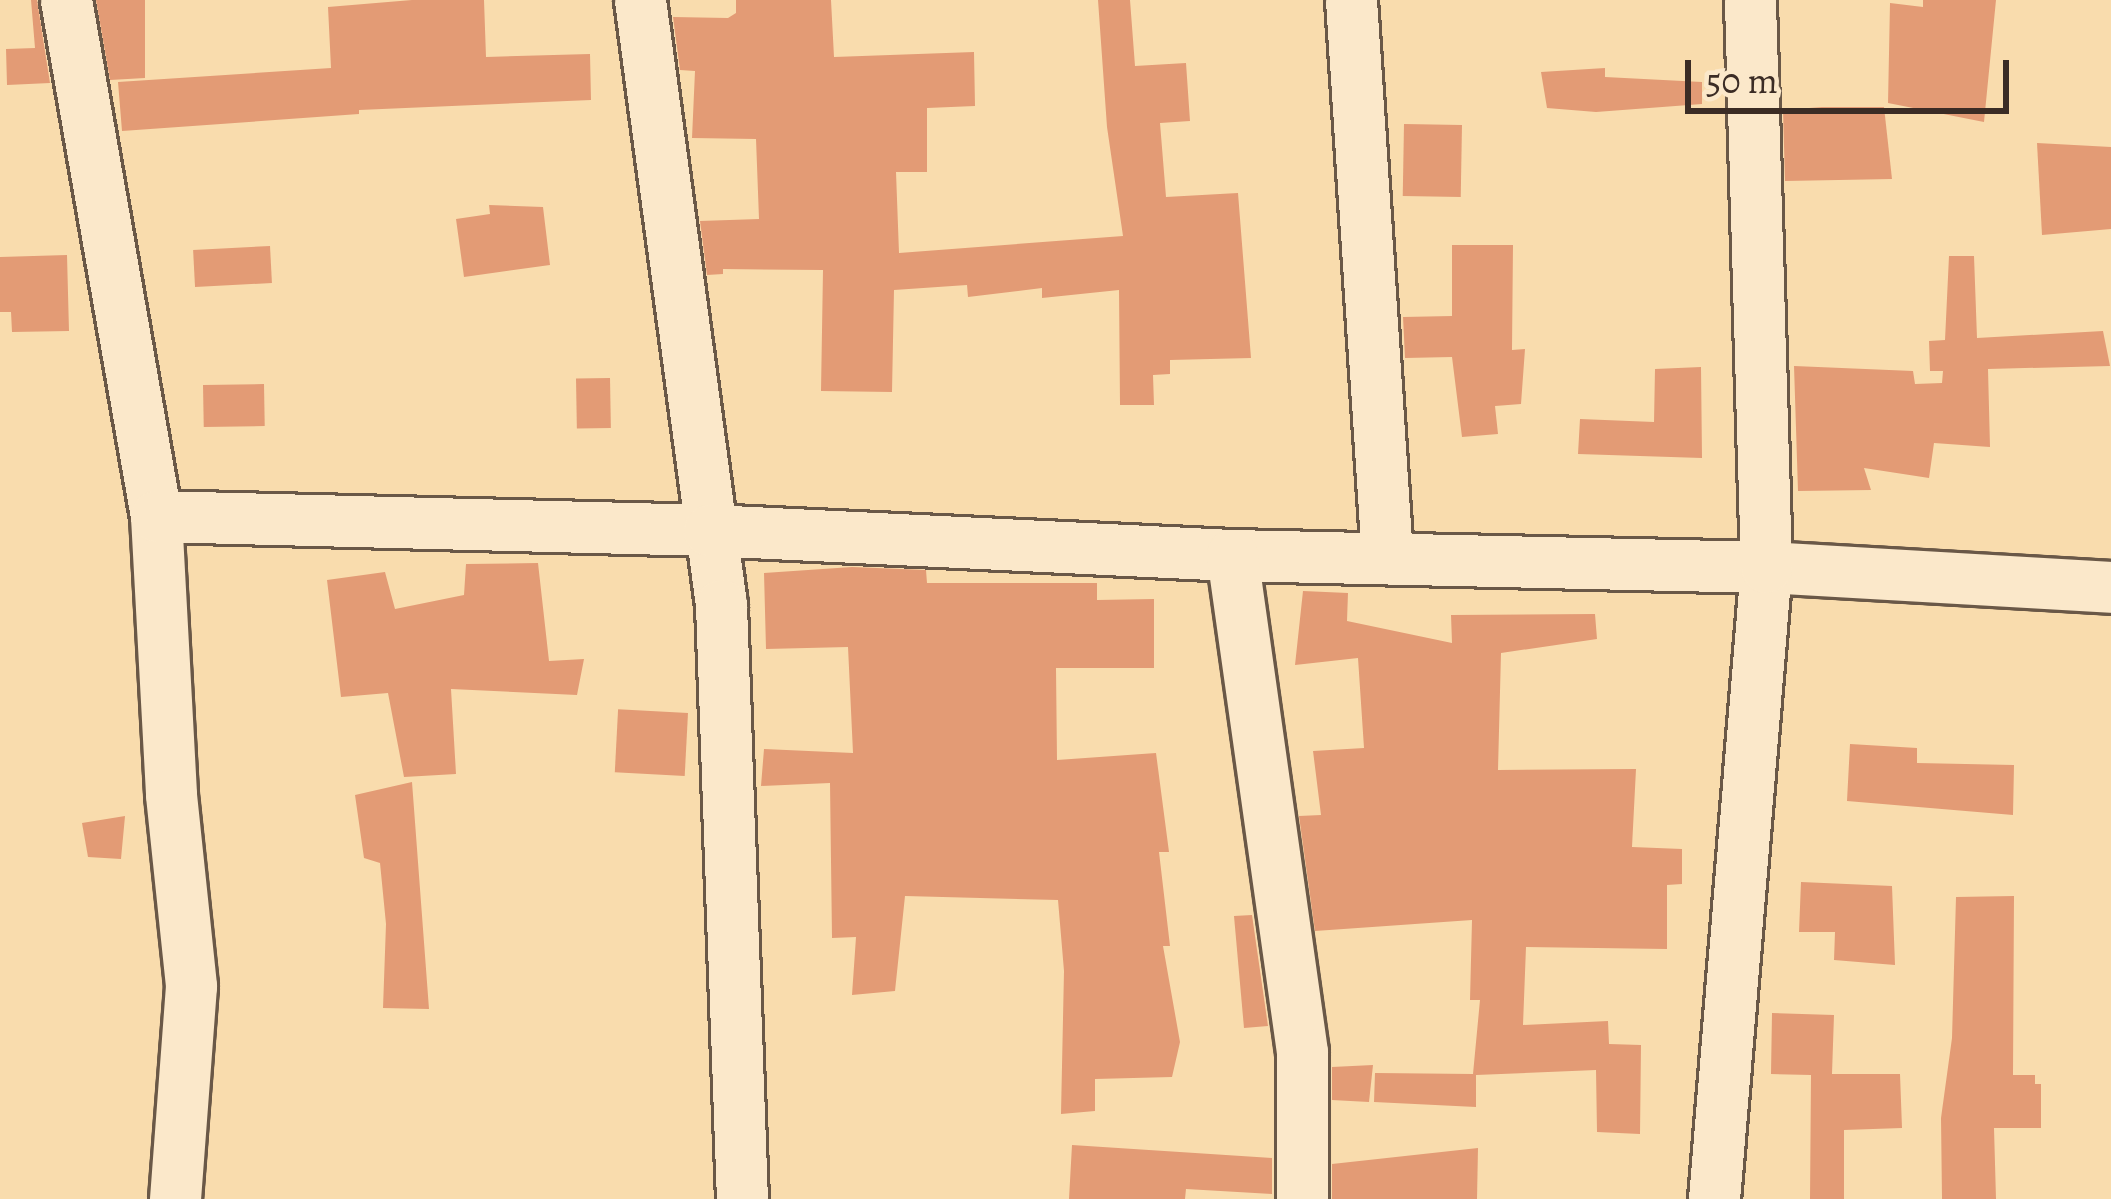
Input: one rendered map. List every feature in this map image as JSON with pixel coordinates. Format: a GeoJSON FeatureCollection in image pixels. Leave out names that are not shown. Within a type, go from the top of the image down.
{"type":"FeatureCollection","features":[{"type":"Feature","properties":{"kind":"street"},"geometry":{"type":"LineString","coordinates":[[66,0],[155,517],[171,795],[191,986],[175,1199]]}},
{"type":"Feature","properties":{"kind":"street"},"geometry":{"type":"LineString","coordinates":[[640,0],[721,604],[742,1199]]}},
{"type":"Feature","properties":{"kind":"street"},"geometry":{"type":"LineString","coordinates":[[1351,0],[1388,556]]}},
{"type":"Feature","properties":{"kind":"street"},"geometry":{"type":"LineString","coordinates":[[1714,1199],[1766,567],[1750,0]]}},
{"type":"Feature","properties":{"kind":"street"},"geometry":{"type":"LineString","coordinates":[[155,517],[710,530],[1232,555],[1766,567],[2111,586]]}},
{"type":"Feature","properties":{"kind":"street"},"geometry":{"type":"LineString","coordinates":[[1232,555],[1302,1052],[1302,1199]]}},
{"type":"Feature","properties":{"kind":"building"},"geometry":{"type":"Polygon","coordinates":[[[31,0],[37,0],[50,83],[7,85],[6,49],[35,48],[31,0]]]}},
{"type":"Feature","properties":{"kind":"building"},"geometry":{"type":"Polygon","coordinates":[[[96,0],[145,0],[145,78],[110,80],[96,0]]]}},
{"type":"Feature","properties":{"kind":"building"},"geometry":{"type":"Polygon","coordinates":[[[484,0],[486,57],[590,54],[591,100],[359,110],[359,114],[122,131],[118,82],[331,68],[328,7],[484,0]]]}},
{"type":"Feature","properties":{"kind":"building"},"geometry":{"type":"Polygon","coordinates":[[[736,0],[831,0],[834,57],[974,52],[975,106],[927,108],[927,172],[896,172],[899,253],[1123,236],[1107,127],[1098,0],[1130,0],[1135,66],[1186,63],[1190,121],[1160,123],[1166,197],[1238,193],[1251,358],[1170,360],[1170,374],[1153,375],[1154,405],[1120,405],[1119,290],[1042,298],[1042,288],[968,297],[967,285],[894,290],[892,392],[821,391],[823,270],[723,269],[723,274],[707,275],[700,221],[759,219],[756,139],[692,138],[695,71],[680,70],[673,17],[728,18],[736,13],[736,0]]]}},
{"type":"Feature","properties":{"kind":"building"},"geometry":{"type":"Polygon","coordinates":[[[1923,0],[1996,0],[1984,122],[1888,103],[1890,3],[1923,7],[1923,0]]]}},
{"type":"Feature","properties":{"kind":"building"},"geometry":{"type":"Polygon","coordinates":[[[1605,68],[1605,77],[1702,82],[1702,104],[1596,112],[1547,108],[1541,72],[1605,68]]]}},
{"type":"Feature","properties":{"kind":"building"},"geometry":{"type":"Polygon","coordinates":[[[1884,107],[1892,179],[1785,181],[1783,110],[1884,107]]]}},
{"type":"Feature","properties":{"kind":"building"},"geometry":{"type":"Polygon","coordinates":[[[1404,124],[1462,125],[1461,197],[1403,196],[1404,124]]]}},
{"type":"Feature","properties":{"kind":"building"},"geometry":{"type":"Polygon","coordinates":[[[2037,143],[2111,147],[2111,229],[2042,235],[2037,143]]]}},
{"type":"Feature","properties":{"kind":"building"},"geometry":{"type":"Polygon","coordinates":[[[489,205],[543,207],[550,265],[464,277],[456,219],[490,214],[489,205]]]}},
{"type":"Feature","properties":{"kind":"building"},"geometry":{"type":"Polygon","coordinates":[[[1452,245],[1513,245],[1512,350],[1525,349],[1521,404],[1495,406],[1498,434],[1462,437],[1452,357],[1405,358],[1403,317],[1452,316],[1452,245]]]}},
{"type":"Feature","properties":{"kind":"building"},"geometry":{"type":"Polygon","coordinates":[[[270,246],[272,283],[195,287],[193,250],[270,246]]]}},
{"type":"Feature","properties":{"kind":"building"},"geometry":{"type":"Polygon","coordinates":[[[67,255],[69,331],[12,332],[11,312],[0,312],[0,257],[67,255]]]}},
{"type":"Feature","properties":{"kind":"building"},"geometry":{"type":"Polygon","coordinates":[[[1949,256],[1974,256],[1977,338],[2103,331],[2110,366],[1988,369],[1990,447],[1934,443],[1929,478],[1864,468],[1871,490],[1798,491],[1794,366],[1913,371],[1915,384],[1942,383],[1943,371],[1930,371],[1929,341],[1945,340],[1949,256]]]}},
{"type":"Feature","properties":{"kind":"building"},"geometry":{"type":"Polygon","coordinates":[[[1701,367],[1702,458],[1578,454],[1580,419],[1654,422],[1655,369],[1701,367]]]}},
{"type":"Feature","properties":{"kind":"building"},"geometry":{"type":"Polygon","coordinates":[[[610,378],[611,428],[577,429],[576,379],[610,378]]]}},
{"type":"Feature","properties":{"kind":"building"},"geometry":{"type":"Polygon","coordinates":[[[264,384],[265,426],[204,427],[203,385],[264,384]]]}},
{"type":"Feature","properties":{"kind":"building"},"geometry":{"type":"Polygon","coordinates":[[[538,563],[549,661],[584,659],[577,695],[451,689],[456,774],[404,777],[388,693],[341,697],[327,580],[385,572],[395,609],[464,595],[466,564],[538,563]]]}},
{"type":"Feature","properties":{"kind":"building"},"geometry":{"type":"Polygon","coordinates":[[[852,567],[926,570],[927,583],[1097,583],[1097,600],[1154,599],[1154,668],[1056,668],[1057,760],[1156,753],[1169,852],[1159,852],[1170,946],[1163,946],[1180,1042],[1172,1077],[1095,1079],[1095,1111],[1061,1114],[1064,971],[1058,900],[905,896],[895,991],[852,995],[856,937],[832,938],[830,783],[761,786],[764,749],[853,753],[848,647],[766,649],[764,573],[852,567]]]}},
{"type":"Feature","properties":{"kind":"building"},"geometry":{"type":"Polygon","coordinates":[[[1303,591],[1348,593],[1347,621],[1452,643],[1451,615],[1595,614],[1597,639],[1501,653],[1498,770],[1636,769],[1632,847],[1682,849],[1682,884],[1667,885],[1667,949],[1526,947],[1523,1025],[1608,1021],[1609,1044],[1641,1045],[1640,1134],[1597,1132],[1596,1070],[1476,1075],[1476,1107],[1374,1102],[1375,1073],[1473,1074],[1480,1000],[1470,1000],[1472,920],[1315,931],[1299,816],[1321,815],[1313,751],[1364,748],[1358,658],[1295,665],[1303,591]]]}},
{"type":"Feature","properties":{"kind":"building"},"geometry":{"type":"Polygon","coordinates":[[[618,709],[688,713],[685,776],[615,772],[618,709]]]}},
{"type":"Feature","properties":{"kind":"building"},"geometry":{"type":"Polygon","coordinates":[[[1850,744],[1917,748],[1917,763],[2014,765],[2013,815],[1847,801],[1850,744]]]}},
{"type":"Feature","properties":{"kind":"building"},"geometry":{"type":"Polygon","coordinates":[[[412,782],[429,1009],[383,1008],[386,924],[380,863],[364,858],[355,795],[412,782]]]}},
{"type":"Feature","properties":{"kind":"building"},"geometry":{"type":"Polygon","coordinates":[[[125,816],[121,859],[88,857],[82,823],[125,816]]]}},
{"type":"Feature","properties":{"kind":"building"},"geometry":{"type":"Polygon","coordinates":[[[1801,882],[1892,886],[1895,965],[1834,960],[1835,932],[1799,932],[1801,882]]]}},
{"type":"Feature","properties":{"kind":"building"},"geometry":{"type":"Polygon","coordinates":[[[2014,896],[2013,1075],[2035,1075],[2035,1084],[2041,1084],[2041,1128],[1994,1128],[1996,1199],[1942,1199],[1941,1118],[1952,1038],[1956,897],[2014,896]]]}},
{"type":"Feature","properties":{"kind":"building"},"geometry":{"type":"Polygon","coordinates":[[[1252,915],[1268,1026],[1244,1028],[1234,916],[1252,915]]]}},
{"type":"Feature","properties":{"kind":"building"},"geometry":{"type":"Polygon","coordinates":[[[1772,1013],[1834,1015],[1832,1074],[1900,1074],[1902,1128],[1844,1130],[1844,1199],[1810,1199],[1811,1075],[1771,1074],[1772,1013]]]}},
{"type":"Feature","properties":{"kind":"building"},"geometry":{"type":"Polygon","coordinates":[[[1373,1065],[1369,1102],[1332,1100],[1332,1067],[1373,1065]]]}},
{"type":"Feature","properties":{"kind":"building"},"geometry":{"type":"Polygon","coordinates":[[[1072,1145],[1272,1158],[1272,1194],[1186,1189],[1185,1199],[1069,1199],[1072,1145]]]}},
{"type":"Feature","properties":{"kind":"building"},"geometry":{"type":"Polygon","coordinates":[[[1478,1148],[1477,1199],[1332,1199],[1332,1164],[1478,1148]]]}}]}
